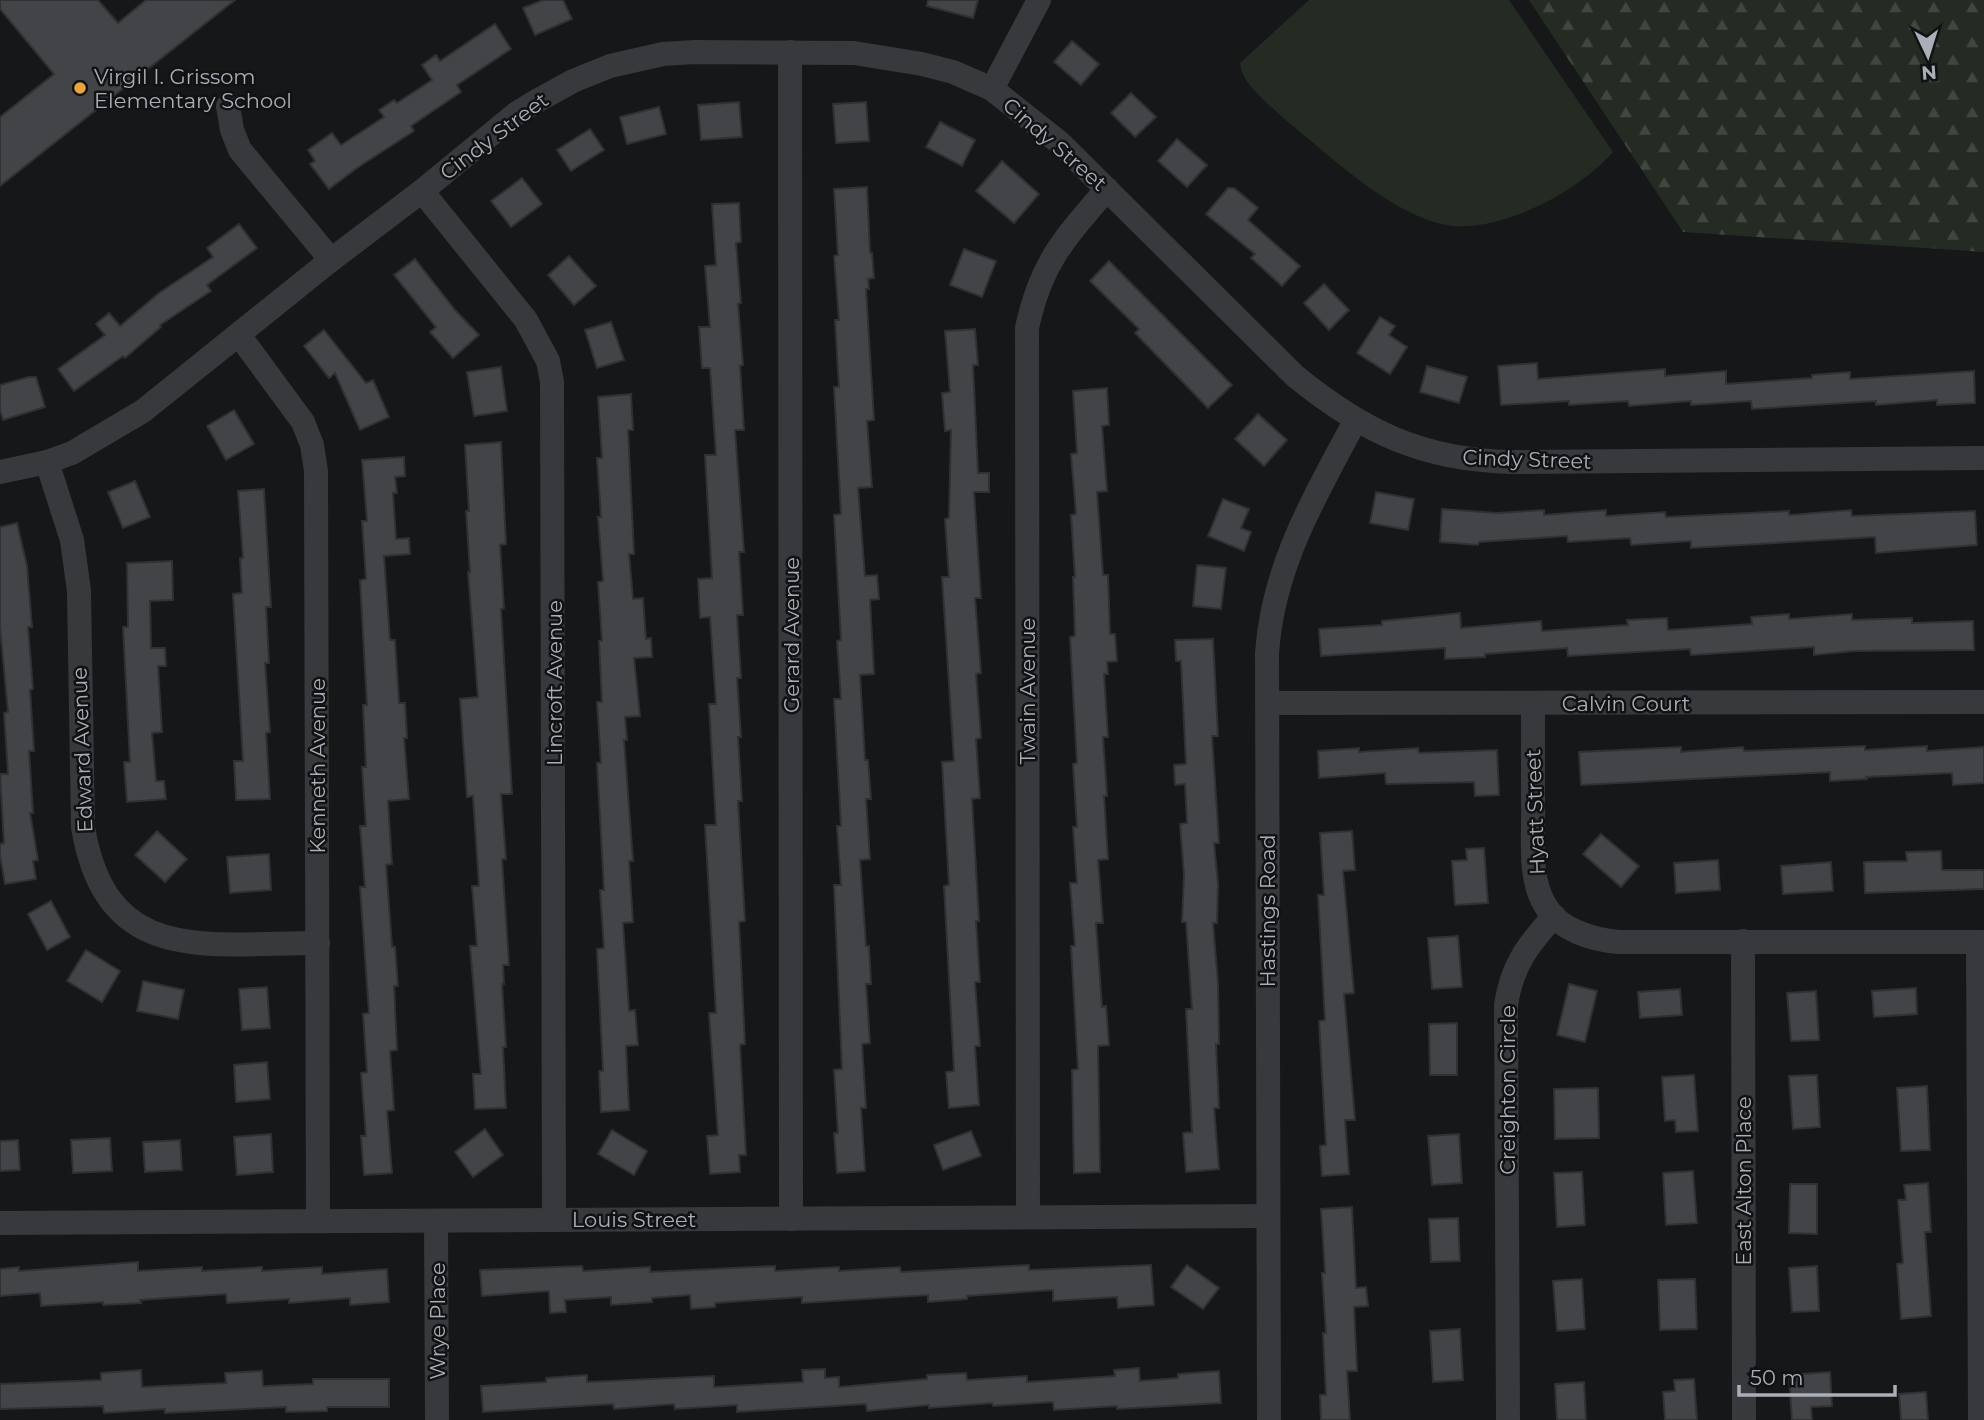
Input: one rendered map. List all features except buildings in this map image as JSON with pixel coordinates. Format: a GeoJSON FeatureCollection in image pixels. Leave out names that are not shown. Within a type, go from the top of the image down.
{"type":"FeatureCollection","features":[{"type":"Feature","properties":{"kind":"street"},"geometry":{"type":"LineString","coordinates":[[992,89],[1039,0]]}},
{"type":"Feature","properties":{"kind":"street","name":"Cindy Street"},"geometry":{"type":"LineString","coordinates":[[0,472],[47,462],[83,447],[144,411],[517,113],[573,81],[610,66],[663,54],[790,52],[889,58],[953,72],[992,89],[1060,143],[1295,376],[1355,421],[1429,452],[1485,461],[1984,458]]}},
{"type":"Feature","properties":{"kind":"street","name":"Gerard Avenue"},"geometry":{"type":"LineString","coordinates":[[790,52],[791,1219]]}},
{"type":"Feature","properties":{"kind":"street"},"geometry":{"type":"LineString","coordinates":[[228,106],[232,130],[240,150],[331,260]]}},
{"type":"Feature","properties":{"kind":"street","name":"Twain Avenue"},"geometry":{"type":"LineString","coordinates":[[1028,1217],[1027,328],[1033,299],[1052,257],[1107,189]]}},
{"type":"Feature","properties":{"kind":"street","name":"Lincroft Avenue"},"geometry":{"type":"LineString","coordinates":[[422,191],[526,320],[548,361],[552,382],[554,1219]]}},
{"type":"Feature","properties":{"kind":"street","name":"Kenneth Avenue"},"geometry":{"type":"LineString","coordinates":[[239,335],[303,422],[312,445],[316,471],[318,1221]]}},
{"type":"Feature","properties":{"kind":"street","name":"Hastings Road"},"geometry":{"type":"LineString","coordinates":[[1269,1420],[1269,623],[1287,555],[1299,526],[1355,421]]}},
{"type":"Feature","properties":{"kind":"street","name":"Edward Avenue"},"geometry":{"type":"LineString","coordinates":[[47,462],[76,559],[79,591],[83,827],[86,849],[106,895],[124,917],[163,938],[192,943],[318,943]]}},
{"type":"Feature","properties":{"kind":"street","name":"Calvin Court"},"geometry":{"type":"LineString","coordinates":[[1268,703],[1984,702]]}},
{"type":"Feature","properties":{"kind":"street","name":"Hyatt Street"},"geometry":{"type":"LineString","coordinates":[[1533,703],[1535,875],[1545,906],[1553,916]]}},
{"type":"Feature","properties":{"kind":"street"},"geometry":{"type":"LineString","coordinates":[[1553,916],[1576,931],[1603,941],[1981,942],[1980,1420]]}},
{"type":"Feature","properties":{"kind":"street","name":"Creighton Circle"},"geometry":{"type":"LineString","coordinates":[[1508,1420],[1506,1005],[1516,966],[1553,916]]}},
{"type":"Feature","properties":{"kind":"street","name":"East Alton Place"},"geometry":{"type":"LineString","coordinates":[[1743,942],[1744,1420]]}},
{"type":"Feature","properties":{"kind":"street","name":"Louis Street"},"geometry":{"type":"LineString","coordinates":[[0,1223],[1267,1216]]}},
{"type":"Feature","properties":{"kind":"street","name":"Wrye Place"},"geometry":{"type":"LineString","coordinates":[[436,1221],[437,1420]]}},
{"type":"Feature","properties":{"kind":"green space"},"geometry":{"type":"Polygon","coordinates":[[[1309,0],[1509,0],[1613,152],[1598,167],[1558,196],[1534,208],[1486,224],[1441,224],[1407,211],[1372,190],[1285,120],[1249,85],[1243,75],[1240,63],[1309,0]]]}},
{"type":"Feature","properties":{"kind":"green space"},"geometry":{"type":"Polygon","coordinates":[[[1529,0],[1984,0],[1984,252],[1683,232],[1529,0]]]}},
{"type":"Feature","properties":{"kind":"place","name":"Virgil I. Grissom Elementary School"},"geometry":{"type":"Point","coordinates":[80,88]}}]}
